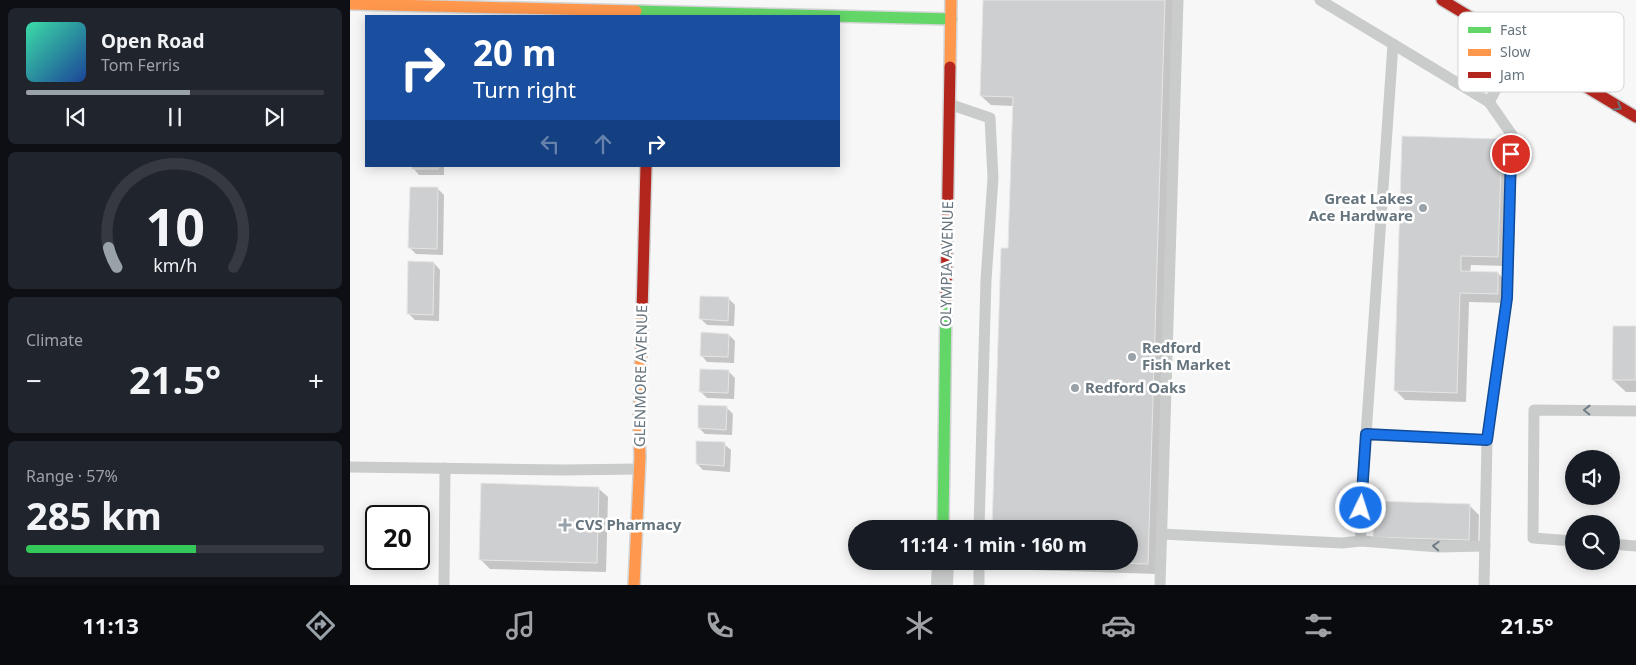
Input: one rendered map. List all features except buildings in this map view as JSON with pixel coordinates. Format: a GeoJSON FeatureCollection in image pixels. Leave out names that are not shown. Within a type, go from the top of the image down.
{"type":"FeatureCollection","features":[{"type":"Feature","properties":{"kind":"street","name":"OLYMPIA AVENUE"},"geometry":{"type":"LineString","coordinates":[[943,520],[951,0]]}},
{"type":"Feature","properties":{"kind":"street"},"geometry":{"type":"LineString","coordinates":[[1442,0],[1462,12]]}},
{"type":"Feature","properties":{"kind":"street"},"geometry":{"type":"LineString","coordinates":[[350,4],[650,9],[831,15]]}},
{"type":"Feature","properties":{"kind":"street"},"geometry":{"type":"LineString","coordinates":[[840,15],[951,19]]}},
{"type":"Feature","properties":{"kind":"street"},"geometry":{"type":"LineString","coordinates":[[1594,92],[1636,118]]}},
{"type":"Feature","properties":{"kind":"street"},"geometry":{"type":"LineString","coordinates":[[1614,92],[1619,93]]}},
{"type":"Feature","properties":{"kind":"street","name":"GLENMORE AVENUE"},"geometry":{"type":"LineString","coordinates":[[634,585],[639,469],[646,167]]}},
{"type":"Feature","properties":{"kind":"street"},"geometry":{"type":"LineString","coordinates":[[942,585],[943,570]]}},
{"type":"Feature","properties":{"kind":"lane"},"geometry":{"type":"LineString","coordinates":[[1160,585],[1178,0]]}},
{"type":"Feature","properties":{"kind":"lane"},"geometry":{"type":"LineString","coordinates":[[1320,0],[1458,83]]}},
{"type":"Feature","properties":{"kind":"lane"},"geometry":{"type":"LineString","coordinates":[[1361,541],[1360,522],[1393,44]]}},
{"type":"Feature","properties":{"kind":"lane"},"geometry":{"type":"LineString","coordinates":[[1472,92],[1489,102],[1512,136],[1507,298],[1487,440],[1484,585]]}},
{"type":"Feature","properties":{"kind":"lane"},"geometry":{"type":"LineString","coordinates":[[1489,102],[1494,92]]}},
{"type":"Feature","properties":{"kind":"lane"},"geometry":{"type":"LineString","coordinates":[[949,104],[990,118],[993,178],[986,280],[979,520]]}},
{"type":"Feature","properties":{"kind":"lane"},"geometry":{"type":"LineString","coordinates":[[1565,540],[1533,538],[1534,410],[1636,411]]}},
{"type":"Feature","properties":{"kind":"lane"},"geometry":{"type":"LineString","coordinates":[[1366,434],[1487,440]]}},
{"type":"Feature","properties":{"kind":"lane"},"geometry":{"type":"LineString","coordinates":[[350,467],[562,470],[639,469]]}},
{"type":"Feature","properties":{"kind":"lane"},"geometry":{"type":"LineString","coordinates":[[444,585],[445,468]]}},
{"type":"Feature","properties":{"kind":"lane"},"geometry":{"type":"LineString","coordinates":[[1161,534],[1342,543],[1361,541],[1439,547],[1485,546]]}},
{"type":"Feature","properties":{"kind":"lane"},"geometry":{"type":"LineString","coordinates":[[1620,545],[1636,546]]}},
{"type":"Feature","properties":{"kind":"lane"},"geometry":{"type":"LineString","coordinates":[[979,570],[979,585]]}},
{"type":"Feature","properties":{"kind":"traffic: fast"},"geometry":{"type":"LineString","coordinates":[[636,11],[794,15]]}},
{"type":"Feature","properties":{"kind":"traffic: fast"},"geometry":{"type":"LineString","coordinates":[[840,16],[951,19]]}},
{"type":"Feature","properties":{"kind":"traffic: fast"},"geometry":{"type":"LineString","coordinates":[[943,520],[946,300]]}},
{"type":"Feature","properties":{"kind":"traffic: slow"},"geometry":{"type":"LineString","coordinates":[[950,67],[951,0]]}},
{"type":"Feature","properties":{"kind":"traffic: slow"},"geometry":{"type":"LineString","coordinates":[[350,4],[636,11]]}},
{"type":"Feature","properties":{"kind":"traffic: slow"},"geometry":{"type":"LineString","coordinates":[[634,585],[640,457],[642,313]]}},
{"type":"Feature","properties":{"kind":"traffic: jam"},"geometry":{"type":"LineString","coordinates":[[1442,0],[1462,12]]}},
{"type":"Feature","properties":{"kind":"traffic: jam"},"geometry":{"type":"LineString","coordinates":[[946,300],[950,67]]}},
{"type":"Feature","properties":{"kind":"traffic: jam"},"geometry":{"type":"LineString","coordinates":[[1595,92],[1636,117]]}},
{"type":"Feature","properties":{"kind":"traffic: jam"},"geometry":{"type":"LineString","coordinates":[[642,313],[646,167]]}},
{"type":"Feature","properties":{"kind":"place","name":"Great Lakes Ace Hardware"},"geometry":{"type":"Point","coordinates":[1423,208]}},
{"type":"Feature","properties":{"kind":"place","name":"Redford Fish Market"},"geometry":{"type":"Point","coordinates":[1132,357]}},
{"type":"Feature","properties":{"kind":"place","name":"Redford Oaks"},"geometry":{"type":"Point","coordinates":[1075,388]}},
{"type":"Feature","properties":{"kind":"place","name":"CVS Pharmacy"},"geometry":{"type":"Point","coordinates":[565,525]}},
{"type":"Feature","properties":{"kind":"route"},"geometry":{"type":"LineString","coordinates":[[1361,508],[1366,434],[1487,440],[1507,298],[1511,154]]}}]}
